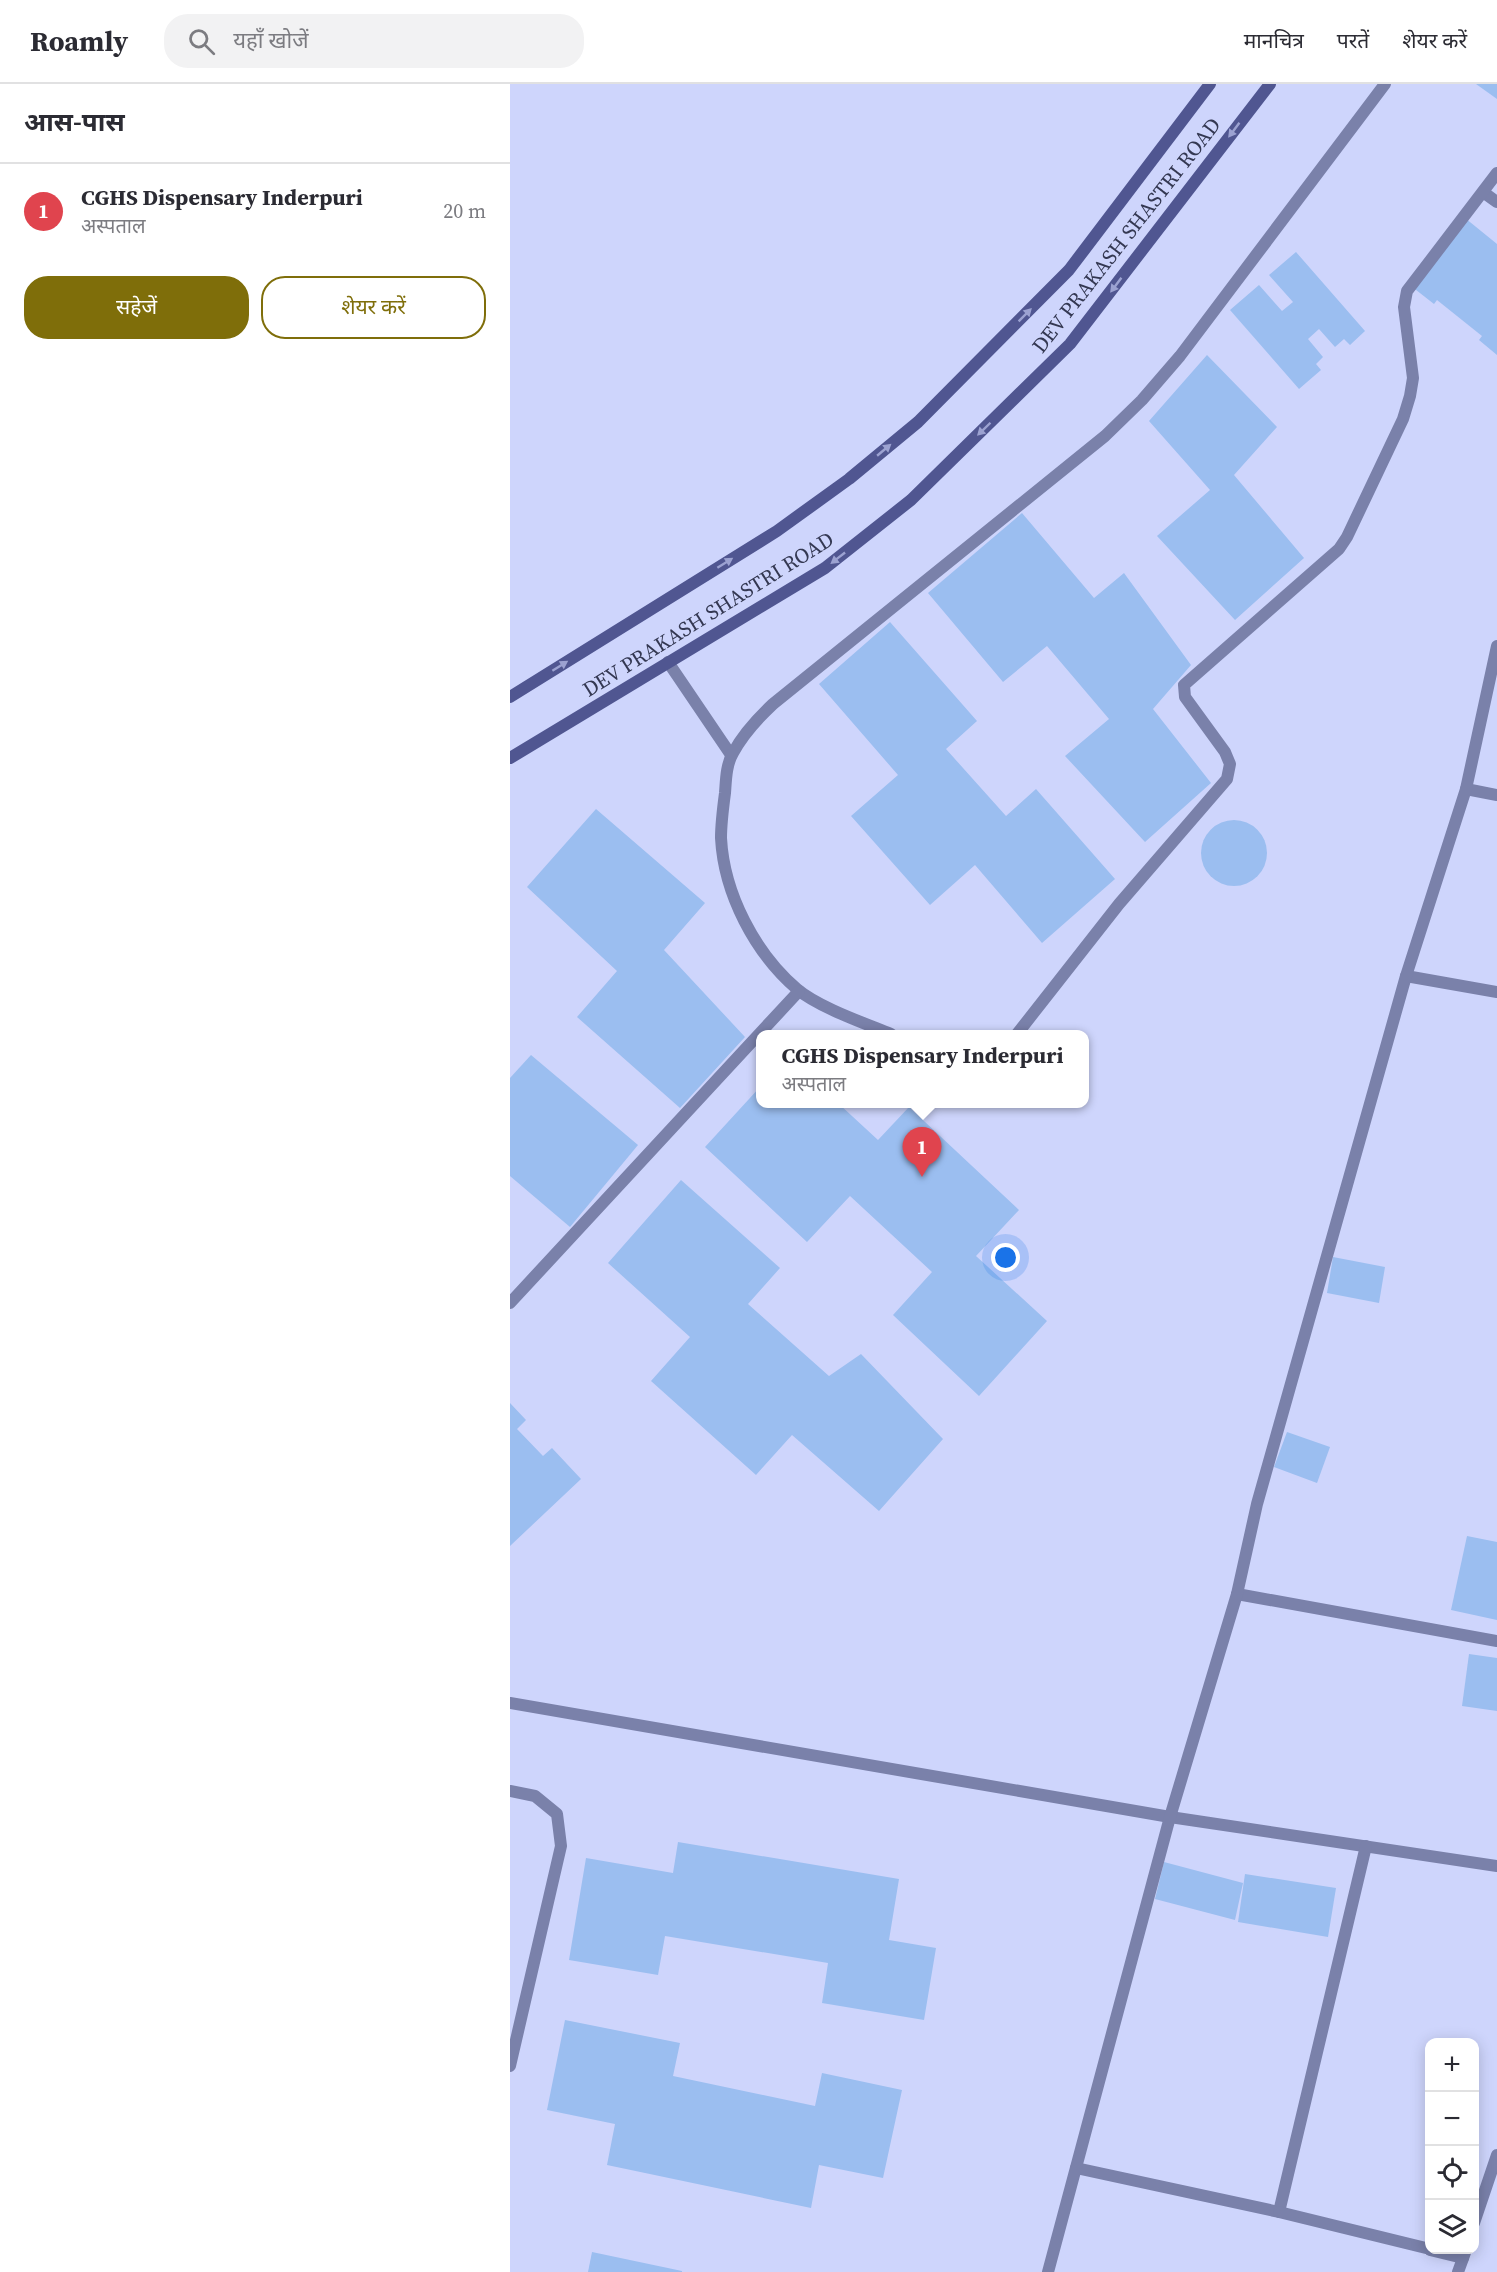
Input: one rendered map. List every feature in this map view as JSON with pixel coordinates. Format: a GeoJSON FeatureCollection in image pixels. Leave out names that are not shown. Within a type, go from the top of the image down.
{"type":"FeatureCollection","features":[{"type":"Feature","properties":{"kind":"street","name":"DEV PRAKASH SHASTRI ROAD"},"geometry":{"type":"LineString","coordinates":[[510,697],[777,531],[849,479],[918,422],[1069,270],[1210,84]]}},
{"type":"Feature","properties":{"kind":"street","name":"DEV PRAKASH SHASTRI ROAD"},"geometry":{"type":"LineString","coordinates":[[510,758],[825,568],[911,500],[1070,344],[1270,84]]}},
{"type":"Feature","properties":{"kind":"street"},"geometry":{"type":"LineString","coordinates":[[879,1030],[831,1009],[799,991],[778,971],[741,916],[731,889],[721,838],[731,755],[752,724],[773,704],[1105,436],[1142,400],[1187,346],[1385,84]]}},
{"type":"Feature","properties":{"kind":"street"},"geometry":{"type":"LineString","coordinates":[[1021,1030],[1119,904],[1227,779],[1230,764],[1185,696],[1184,685],[1339,549],[1347,537],[1403,419],[1410,396],[1413,378],[1404,307],[1407,291],[1497,173]]}},
{"type":"Feature","properties":{"kind":"street"},"geometry":{"type":"LineString","coordinates":[[1483,192],[1497,202]]}},
{"type":"Feature","properties":{"kind":"street"},"geometry":{"type":"LineString","coordinates":[[1048,2272],[1170,1817],[1237,1594],[1260,1493],[1406,976],[1466,789],[1497,646]]}},
{"type":"Feature","properties":{"kind":"street"},"geometry":{"type":"LineString","coordinates":[[668,662],[731,755]]}},
{"type":"Feature","properties":{"kind":"street"},"geometry":{"type":"LineString","coordinates":[[1466,789],[1497,795]]}},
{"type":"Feature","properties":{"kind":"street"},"geometry":{"type":"LineString","coordinates":[[1406,976],[1497,992]]}},
{"type":"Feature","properties":{"kind":"street"},"geometry":{"type":"LineString","coordinates":[[763,1030],[799,991]]}},
{"type":"Feature","properties":{"kind":"street"},"geometry":{"type":"LineString","coordinates":[[510,1304],[756,1038]]}},
{"type":"Feature","properties":{"kind":"street"},"geometry":{"type":"LineString","coordinates":[[1237,1594],[1497,1641]]}},
{"type":"Feature","properties":{"kind":"street"},"geometry":{"type":"LineString","coordinates":[[510,1703],[1170,1817],[1497,1866]]}},
{"type":"Feature","properties":{"kind":"street"},"geometry":{"type":"LineString","coordinates":[[510,1791],[535,1796],[557,1814],[561,1846],[510,2066]]}},
{"type":"Feature","properties":{"kind":"street"},"geometry":{"type":"LineString","coordinates":[[1279,2212],[1366,1846]]}},
{"type":"Feature","properties":{"kind":"street"},"geometry":{"type":"LineString","coordinates":[[1479,2208],[1497,2155]]}},
{"type":"Feature","properties":{"kind":"street"},"geometry":{"type":"LineString","coordinates":[[1076,2168],[1279,2212],[1425,2248]]}},
{"type":"Feature","properties":{"kind":"street"},"geometry":{"type":"LineString","coordinates":[[1458,2272],[1464,2254]]}},
{"type":"Feature","properties":{"kind":"building"},"geometry":{"type":"Polygon","coordinates":[[[1476,84],[1497,84],[1497,99],[1476,84]]]}},
{"type":"Feature","properties":{"kind":"building"},"geometry":{"type":"Polygon","coordinates":[[[1465,218],[1497,244],[1497,355],[1479,340],[1482,336],[1437,300],[1434,304],[1411,286],[1465,218]]]}},
{"type":"Feature","properties":{"kind":"building"},"geometry":{"type":"Polygon","coordinates":[[[1296,252],[1365,331],[1350,345],[1344,339],[1335,347],[1319,329],[1308,339],[1323,357],[1316,364],[1321,370],[1299,389],[1230,310],[1259,285],[1282,311],[1293,302],[1269,275],[1296,252]]]}},
{"type":"Feature","properties":{"kind":"building"},"geometry":{"type":"Polygon","coordinates":[[[1207,355],[1277,427],[1234,475],[1304,558],[1235,620],[1157,536],[1210,490],[1149,421],[1207,355]]]}},
{"type":"Feature","properties":{"kind":"building"},"geometry":{"type":"Polygon","coordinates":[[[1022,513],[1094,598],[1124,573],[1191,665],[1153,709],[1211,783],[1145,842],[1065,756],[1109,719],[1047,646],[1003,682],[928,593],[1022,513]]]}},
{"type":"Feature","properties":{"kind":"building"},"geometry":{"type":"Polygon","coordinates":[[[890,622],[977,721],[946,749],[1006,816],[1036,789],[1115,879],[1042,943],[975,865],[930,905],[851,816],[898,775],[819,684],[890,622]]]}},
{"type":"Feature","properties":{"kind":"building"},"geometry":{"type":"Polygon","coordinates":[[[596,809],[705,903],[664,950],[745,1037],[680,1108],[577,1017],[617,971],[527,887],[596,809]]]}},
{"type":"Feature","properties":{"kind":"building"},"geometry":{"type":"Polygon","coordinates":[[[1234,820],[1247,823],[1257,830],[1264,840],[1267,853],[1264,866],[1257,876],[1247,883],[1234,886],[1221,883],[1211,876],[1204,866],[1201,853],[1204,840],[1211,830],[1221,823],[1234,820]]]}},
{"type":"Feature","properties":{"kind":"building"},"geometry":{"type":"Polygon","coordinates":[[[531,1055],[638,1145],[570,1227],[510,1176],[510,1078],[531,1055]]]}},
{"type":"Feature","properties":{"kind":"building"},"geometry":{"type":"Polygon","coordinates":[[[756,1091],[756,1108],[843,1108],[878,1140],[910,1108],[1019,1210],[976,1256],[1047,1321],[979,1396],[893,1315],[932,1272],[850,1196],[807,1242],[705,1147],[756,1091]]]}},
{"type":"Feature","properties":{"kind":"building"},"geometry":{"type":"Polygon","coordinates":[[[681,1180],[780,1268],[748,1304],[829,1376],[861,1354],[943,1439],[879,1511],[792,1435],[756,1475],[651,1381],[690,1337],[608,1263],[681,1180]]]}},
{"type":"Feature","properties":{"kind":"building"},"geometry":{"type":"Polygon","coordinates":[[[1333,1257],[1385,1267],[1379,1303],[1327,1293],[1333,1257]]]}},
{"type":"Feature","properties":{"kind":"building"},"geometry":{"type":"Polygon","coordinates":[[[510,1403],[526,1420],[517,1429],[543,1456],[552,1448],[581,1479],[510,1546],[510,1403]]]}},
{"type":"Feature","properties":{"kind":"building"},"geometry":{"type":"Polygon","coordinates":[[[1287,1432],[1330,1447],[1317,1483],[1274,1467],[1287,1432]]]}},
{"type":"Feature","properties":{"kind":"building"},"geometry":{"type":"Polygon","coordinates":[[[1467,1536],[1497,1542],[1497,1620],[1451,1610],[1467,1536]]]}},
{"type":"Feature","properties":{"kind":"building"},"geometry":{"type":"Polygon","coordinates":[[[1469,1654],[1497,1658],[1497,1711],[1462,1706],[1469,1654]]]}},
{"type":"Feature","properties":{"kind":"building"},"geometry":{"type":"Polygon","coordinates":[[[678,1842],[899,1879],[889,1940],[936,1948],[924,2020],[822,2003],[828,1963],[665,1936],[658,1975],[569,1960],[586,1858],[673,1873],[678,1842]]]}},
{"type":"Feature","properties":{"kind":"building"},"geometry":{"type":"Polygon","coordinates":[[[1164,1862],[1243,1883],[1235,1920],[1155,1899],[1164,1862]]]}},
{"type":"Feature","properties":{"kind":"building"},"geometry":{"type":"Polygon","coordinates":[[[1245,1874],[1336,1888],[1328,1937],[1238,1922],[1245,1874]]]}},
{"type":"Feature","properties":{"kind":"building"},"geometry":{"type":"Polygon","coordinates":[[[565,2020],[680,2043],[673,2076],[815,2106],[822,2073],[902,2090],[883,2178],[819,2165],[811,2208],[607,2165],[615,2124],[547,2110],[565,2020]]]}},
{"type":"Feature","properties":{"kind":"building"},"geometry":{"type":"Polygon","coordinates":[[[592,2252],[682,2271],[682,2272],[588,2272],[592,2252]]]}},
{"type":"Feature","properties":{"kind":"place","name":"CGHS Dispensary Inderpuri"},"geometry":{"type":"Point","coordinates":[922,1177]}}]}
